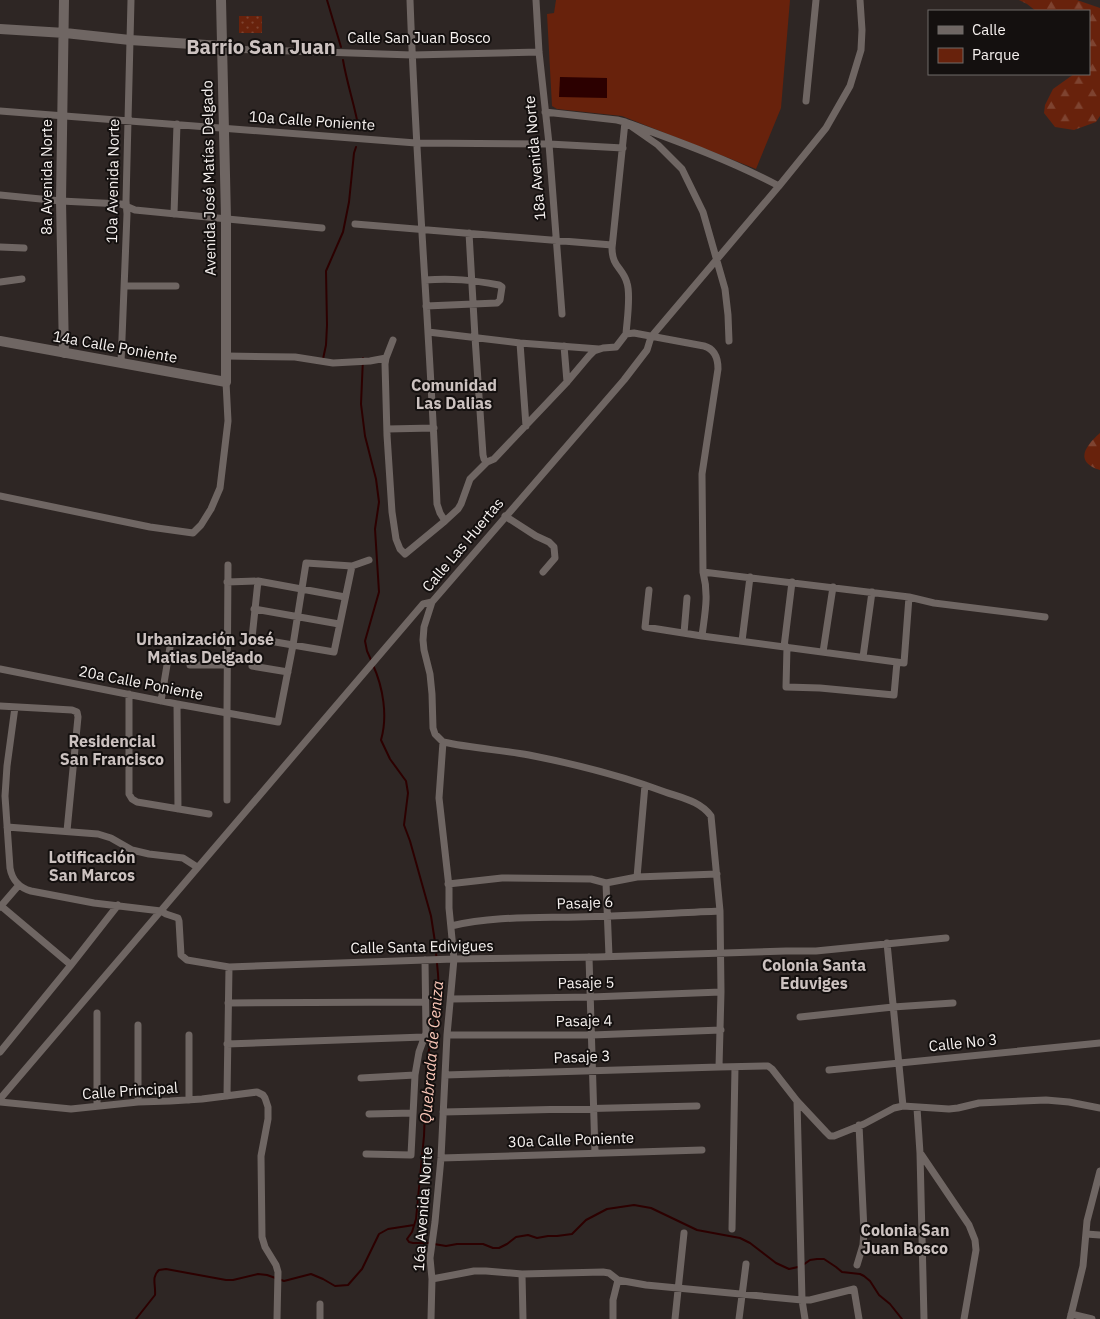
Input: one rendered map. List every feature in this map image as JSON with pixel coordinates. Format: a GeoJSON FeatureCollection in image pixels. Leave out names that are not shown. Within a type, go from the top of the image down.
{"type":"FeatureCollection","features":[{"type":"Feature","properties":{"kind":"street","name":"8a Avenida Norte"},"geometry":{"type":"LineString","coordinates":[[64,0],[62,116],[64,353]]}},
{"type":"Feature","properties":{"kind":"street","name":"10a Avenida Norte"},"geometry":{"type":"LineString","coordinates":[[122,363],[131,0]]}},
{"type":"Feature","properties":{"kind":"street","name":"Avenida José Matías Delgado"},"geometry":{"type":"LineString","coordinates":[[222,0],[226,218],[226,382]]}},
{"type":"Feature","properties":{"kind":"street"},"geometry":{"type":"LineString","coordinates":[[410,0],[416,142],[423,230],[437,504],[445,521]]}},
{"type":"Feature","properties":{"kind":"street","name":"18a Avenida Norte"},"geometry":{"type":"LineString","coordinates":[[536,0],[562,314]]}},
{"type":"Feature","properties":{"kind":"street"},"geometry":{"type":"LineString","coordinates":[[806,101],[816,0]]}},
{"type":"Feature","properties":{"kind":"street","name":"Calle Las Huertas"},"geometry":{"type":"LineString","coordinates":[[443,742],[435,734],[433,728],[430,674],[423,640],[424,627],[432,602],[624,380],[647,350],[651,336],[826,128],[850,86],[861,50],[860,0]]}},
{"type":"Feature","properties":{"kind":"street","name":"Calle San Juan Bosco"},"geometry":{"type":"LineString","coordinates":[[0,29],[222,46],[229,49],[412,55],[539,52]]}},
{"type":"Feature","properties":{"kind":"street","name":"10a Calle Poniente"},"geometry":{"type":"LineString","coordinates":[[0,111],[416,142],[549,144],[623,148]]}},
{"type":"Feature","properties":{"kind":"street"},"geometry":{"type":"LineString","coordinates":[[546,112],[625,122],[689,146],[779,186]]}},
{"type":"Feature","properties":{"kind":"street"},"geometry":{"type":"LineString","coordinates":[[428,332],[520,343],[599,349],[616,347],[626,334],[629,292],[625,278],[614,263],[612,255],[625,122]]}},
{"type":"Feature","properties":{"kind":"street"},"geometry":{"type":"LineString","coordinates":[[625,122],[658,145],[682,169],[703,212],[725,289],[729,341]]}},
{"type":"Feature","properties":{"kind":"street"},"geometry":{"type":"LineString","coordinates":[[174,214],[177,124]]}},
{"type":"Feature","properties":{"kind":"street"},"geometry":{"type":"LineString","coordinates":[[0,195],[121,204],[135,210],[322,228]]}},
{"type":"Feature","properties":{"kind":"street"},"geometry":{"type":"LineString","coordinates":[[355,224],[612,245]]}},
{"type":"Feature","properties":{"kind":"street"},"geometry":{"type":"LineString","coordinates":[[470,233],[483,455],[484,460],[487,462]]}},
{"type":"Feature","properties":{"kind":"street"},"geometry":{"type":"LineString","coordinates":[[0,247],[24,248]]}},
{"type":"Feature","properties":{"kind":"street"},"geometry":{"type":"LineString","coordinates":[[0,282],[22,279]]}},
{"type":"Feature","properties":{"kind":"street"},"geometry":{"type":"LineString","coordinates":[[425,280],[472,280],[499,285],[502,288],[500,300],[497,303],[426,306]]}},
{"type":"Feature","properties":{"kind":"street"},"geometry":{"type":"LineString","coordinates":[[125,286],[176,286]]}},
{"type":"Feature","properties":{"kind":"street"},"geometry":{"type":"LineString","coordinates":[[626,334],[634,333],[709,348],[715,353],[718,360],[702,474],[704,572],[707,586],[702,636]]}},
{"type":"Feature","properties":{"kind":"street"},"geometry":{"type":"LineString","coordinates":[[393,340],[386,358],[387,429],[394,530],[400,549],[405,554],[458,509],[470,479],[487,462],[494,459],[589,356],[599,349]]}},
{"type":"Feature","properties":{"kind":"street","name":"14a Calle Poniente"},"geometry":{"type":"LineString","coordinates":[[0,341],[226,382]]}},
{"type":"Feature","properties":{"kind":"street"},"geometry":{"type":"LineString","coordinates":[[520,343],[526,426]]}},
{"type":"Feature","properties":{"kind":"street"},"geometry":{"type":"LineString","coordinates":[[564,346],[567,382]]}},
{"type":"Feature","properties":{"kind":"street"},"geometry":{"type":"LineString","coordinates":[[226,356],[295,357],[333,363],[386,358]]}},
{"type":"Feature","properties":{"kind":"street"},"geometry":{"type":"LineString","coordinates":[[0,496],[143,525],[193,533],[201,525],[211,509],[220,488],[228,421],[226,382]]}},
{"type":"Feature","properties":{"kind":"street"},"geometry":{"type":"LineString","coordinates":[[387,429],[434,428]]}},
{"type":"Feature","properties":{"kind":"street"},"geometry":{"type":"LineString","coordinates":[[505,516],[549,542],[554,547],[555,558],[543,572]]}},
{"type":"Feature","properties":{"kind":"street"},"geometry":{"type":"LineString","coordinates":[[252,666],[288,672],[306,563],[352,566],[369,560]]}},
{"type":"Feature","properties":{"kind":"street"},"geometry":{"type":"LineString","coordinates":[[228,565],[228,800]]}},
{"type":"Feature","properties":{"kind":"street"},"geometry":{"type":"LineString","coordinates":[[258,581],[252,638],[334,652],[352,566]]}},
{"type":"Feature","properties":{"kind":"street"},"geometry":{"type":"LineString","coordinates":[[704,572],[909,596],[934,603],[1045,617]]}},
{"type":"Feature","properties":{"kind":"street"},"geometry":{"type":"LineString","coordinates":[[742,641],[750,577]]}},
{"type":"Feature","properties":{"kind":"street"},"geometry":{"type":"LineString","coordinates":[[227,582],[258,581],[345,597]]}},
{"type":"Feature","properties":{"kind":"street"},"geometry":{"type":"LineString","coordinates":[[792,582],[785,647],[786,687],[828,688],[894,695],[897,662]]}},
{"type":"Feature","properties":{"kind":"street"},"geometry":{"type":"LineString","coordinates":[[823,652],[833,587]]}},
{"type":"Feature","properties":{"kind":"street"},"geometry":{"type":"LineString","coordinates":[[649,590],[644,627],[897,662],[904,662],[909,596]]}},
{"type":"Feature","properties":{"kind":"street"},"geometry":{"type":"LineString","coordinates":[[863,657],[872,592]]}},
{"type":"Feature","properties":{"kind":"street"},"geometry":{"type":"LineString","coordinates":[[684,633],[687,598]]}},
{"type":"Feature","properties":{"kind":"street"},"geometry":{"type":"LineString","coordinates":[[0,1101],[197,867],[423,604],[432,602]]}},
{"type":"Feature","properties":{"kind":"street"},"geometry":{"type":"LineString","coordinates":[[254,609],[339,624]]}},
{"type":"Feature","properties":{"kind":"street"},"geometry":{"type":"LineString","coordinates":[[161,701],[170,647]]}},
{"type":"Feature","properties":{"kind":"street"},"geometry":{"type":"LineString","coordinates":[[190,665],[228,665]]}},
{"type":"Feature","properties":{"kind":"street","name":"20a Calle Poniente"},"geometry":{"type":"LineString","coordinates":[[0,669],[278,722],[288,672]]}},
{"type":"Feature","properties":{"kind":"street"},"geometry":{"type":"LineString","coordinates":[[129,694],[130,794],[132,799],[137,802],[209,814]]}},
{"type":"Feature","properties":{"kind":"street"},"geometry":{"type":"LineString","coordinates":[[177,704],[178,809]]}},
{"type":"Feature","properties":{"kind":"street"},"geometry":{"type":"LineString","coordinates":[[0,706],[72,710],[77,712],[67,831]]}},
{"type":"Feature","properties":{"kind":"street"},"geometry":{"type":"LineString","coordinates":[[15,707],[5,796],[11,875],[19,885],[31,891],[70,900],[161,911]]}},
{"type":"Feature","properties":{"kind":"street"},"geometry":{"type":"LineString","coordinates":[[443,742],[529,755],[578,765],[645,785],[705,808],[711,816],[720,911],[721,1030],[719,1067]]}},
{"type":"Feature","properties":{"kind":"street","name":"16a Avenida Norte"},"geometry":{"type":"LineString","coordinates":[[431,1319],[431,1252],[441,1158],[454,959],[439,798],[443,742]]}},
{"type":"Feature","properties":{"kind":"street"},"geometry":{"type":"LineString","coordinates":[[637,877],[645,785]]}},
{"type":"Feature","properties":{"kind":"street"},"geometry":{"type":"LineString","coordinates":[[7,827],[98,834],[111,838],[132,850],[183,858],[197,867]]}},
{"type":"Feature","properties":{"kind":"street"},"geometry":{"type":"LineString","coordinates":[[448,884],[502,878],[591,879],[606,883],[637,877],[717,874]]}},
{"type":"Feature","properties":{"kind":"street"},"geometry":{"type":"LineString","coordinates":[[606,883],[609,956]]}},
{"type":"Feature","properties":{"kind":"street"},"geometry":{"type":"LineString","coordinates":[[19,885],[0,907],[71,965]]}},
{"type":"Feature","properties":{"kind":"street"},"geometry":{"type":"LineString","coordinates":[[0,1052],[118,905]]}},
{"type":"Feature","properties":{"kind":"street","name":"Calle Santa Edivigues"},"geometry":{"type":"LineString","coordinates":[[161,911],[178,918],[182,957],[186,960],[229,967],[454,959],[816,951],[946,938]]}},
{"type":"Feature","properties":{"kind":"street","name":"Pasaje 6"},"geometry":{"type":"LineString","coordinates":[[451,926],[471,921],[504,919],[607,917],[720,911]]}},
{"type":"Feature","properties":{"kind":"street"},"geometry":{"type":"LineString","coordinates":[[887,943],[903,1106]]}},
{"type":"Feature","properties":{"kind":"street"},"geometry":{"type":"LineString","coordinates":[[589,957],[595,1153]]}},
{"type":"Feature","properties":{"kind":"street"},"geometry":{"type":"LineString","coordinates":[[366,1154],[411,1155],[415,1075],[418,1052],[426,1033],[425,960]]}},
{"type":"Feature","properties":{"kind":"street"},"geometry":{"type":"LineString","coordinates":[[227,1096],[229,967]]}},
{"type":"Feature","properties":{"kind":"street","name":"Pasaje 5"},"geometry":{"type":"LineString","coordinates":[[451,999],[591,997],[721,992]]}},
{"type":"Feature","properties":{"kind":"street"},"geometry":{"type":"LineString","coordinates":[[228,1003],[425,1002]]}},
{"type":"Feature","properties":{"kind":"street"},"geometry":{"type":"LineString","coordinates":[[800,1017],[953,1003]]}},
{"type":"Feature","properties":{"kind":"street"},"geometry":{"type":"LineString","coordinates":[[97,1012],[97,1106]]}},
{"type":"Feature","properties":{"kind":"street"},"geometry":{"type":"LineString","coordinates":[[138,1025],[138,1102]]}},
{"type":"Feature","properties":{"kind":"street","name":"Pasaje 4"},"geometry":{"type":"LineString","coordinates":[[448,1035],[592,1035],[721,1030]]}},
{"type":"Feature","properties":{"kind":"street"},"geometry":{"type":"LineString","coordinates":[[189,1035],[189,1100]]}},
{"type":"Feature","properties":{"kind":"street"},"geometry":{"type":"LineString","coordinates":[[227,1044],[424,1037]]}},
{"type":"Feature","properties":{"kind":"street","name":"Calle No 3"},"geometry":{"type":"LineString","coordinates":[[828,1070],[1100,1042]]}},
{"type":"Feature","properties":{"kind":"street","name":"Pasaje 3"},"geometry":{"type":"LineString","coordinates":[[445,1075],[768,1066],[797,1102]]}},
{"type":"Feature","properties":{"kind":"street"},"geometry":{"type":"LineString","coordinates":[[732,1229],[735,1067]]}},
{"type":"Feature","properties":{"kind":"street"},"geometry":{"type":"LineString","coordinates":[[361,1078],[415,1075]]}},
{"type":"Feature","properties":{"kind":"street","name":"Calle Principal"},"geometry":{"type":"LineString","coordinates":[[0,1101],[70,1109],[138,1102],[189,1100],[258,1092],[263,1095],[268,1107],[268,1119],[261,1156],[262,1237],[278,1272],[277,1319]]}},
{"type":"Feature","properties":{"kind":"street"},"geometry":{"type":"LineString","coordinates":[[797,1102],[830,1136],[834,1136],[894,1108],[903,1106],[949,1109],[979,1103],[1046,1100],[1100,1108]]}},
{"type":"Feature","properties":{"kind":"street"},"geometry":{"type":"LineString","coordinates":[[797,1102],[802,1300],[805,1319]]}},
{"type":"Feature","properties":{"kind":"street"},"geometry":{"type":"LineString","coordinates":[[443,1112],[697,1106]]}},
{"type":"Feature","properties":{"kind":"street"},"geometry":{"type":"LineString","coordinates":[[916,1108],[920,1153],[924,1319]]}},
{"type":"Feature","properties":{"kind":"street"},"geometry":{"type":"LineString","coordinates":[[369,1114],[413,1113]]}},
{"type":"Feature","properties":{"kind":"street"},"geometry":{"type":"LineString","coordinates":[[857,1265],[863,1245],[864,1231],[859,1125]]}},
{"type":"Feature","properties":{"kind":"street","name":"30a Calle Poniente"},"geometry":{"type":"LineString","coordinates":[[441,1158],[702,1150]]}},
{"type":"Feature","properties":{"kind":"street"},"geometry":{"type":"LineString","coordinates":[[920,1153],[970,1225],[975,1240],[976,1250],[964,1319]]}},
{"type":"Feature","properties":{"kind":"street"},"geometry":{"type":"LineString","coordinates":[[1092,1319],[1071,1316],[1083,1266],[1090,1208],[1100,1172]]}},
{"type":"Feature","properties":{"kind":"street"},"geometry":{"type":"LineString","coordinates":[[675,1319],[684,1233]]}},
{"type":"Feature","properties":{"kind":"street"},"geometry":{"type":"LineString","coordinates":[[1086,1234],[1100,1235]]}},
{"type":"Feature","properties":{"kind":"street"},"geometry":{"type":"LineString","coordinates":[[739,1319],[746,1264]]}},
{"type":"Feature","properties":{"kind":"street"},"geometry":{"type":"LineString","coordinates":[[432,1279],[486,1270],[522,1274],[603,1272],[618,1280],[678,1289],[802,1300],[810,1300],[854,1289],[859,1319]]}},
{"type":"Feature","properties":{"kind":"street"},"geometry":{"type":"LineString","coordinates":[[522,1274],[523,1319]]}},
{"type":"Feature","properties":{"kind":"street"},"geometry":{"type":"LineString","coordinates":[[613,1319],[613,1300],[618,1280]]}},
{"type":"Feature","properties":{"kind":"street"},"geometry":{"type":"LineString","coordinates":[[320,1304],[320,1319]]}},
{"type":"Feature","properties":{"kind":"green space"},"geometry":{"type":"Polygon","coordinates":[[[556,0],[790,0],[781,108],[756,169],[622,116],[557,109],[552,106],[547,14],[554,13],[556,0]]]}},
{"type":"Feature","properties":{"kind":"green space"},"geometry":{"type":"Polygon","coordinates":[[[1019,0],[1077,0],[1100,8],[1100,116],[1096,122],[1074,130],[1055,127],[1044,113],[1045,105],[1053,89],[1073,75],[1090,75],[1090,10],[1035,10],[1019,0]]]}},
{"type":"Feature","properties":{"kind":"green space"},"geometry":{"type":"Polygon","coordinates":[[[239,16],[262,16],[262,33],[239,33],[239,16]]]}},
{"type":"Feature","properties":{"kind":"green space"},"geometry":{"type":"Polygon","coordinates":[[[1100,433],[1100,470],[1087,463],[1085,453],[1090,443],[1100,433]]]}},
{"type":"Feature","properties":{"kind":"shaded area"},"geometry":{"type":"Polygon","coordinates":[[[560,77],[607,78],[607,98],[559,97],[560,77]]]}},
{"type":"Feature","properties":{"kind":"waterway","name":"Quebrada de Ceniza"},"geometry":{"type":"LineString","coordinates":[[327,0],[341,47]]}},
{"type":"Feature","properties":{"kind":"waterway","name":"Quebrada de Ceniza"},"geometry":{"type":"LineString","coordinates":[[343,60],[359,130]]}},
{"type":"Feature","properties":{"kind":"waterway","name":"Quebrada de Ceniza"},"geometry":{"type":"LineString","coordinates":[[323,359],[327,325],[326,271],[343,232],[356,147]]}},
{"type":"Feature","properties":{"kind":"waterway","name":"Quebrada de Ceniza"},"geometry":{"type":"LineString","coordinates":[[363,358],[361,404],[365,436],[376,479],[379,502],[375,529],[379,592],[365,641],[371,660]]}},
{"type":"Feature","properties":{"kind":"waterway","name":"Quebrada de Ceniza"},"geometry":{"type":"LineString","coordinates":[[373,665],[383,702],[384,721],[381,740],[390,759],[406,781],[408,793],[404,825],[431,916],[438,974],[439,992],[435,1026],[427,1058],[424,1136],[416,1219],[412,1232],[407,1239],[409,1242],[446,1246],[483,1244],[499,1248],[516,1237],[528,1235],[537,1238],[572,1234],[586,1220],[607,1209],[634,1205],[651,1208],[697,1230],[740,1238],[750,1243],[776,1263],[789,1269],[798,1267]]}},
{"type":"Feature","properties":{"kind":"waterway"},"geometry":{"type":"LineString","coordinates":[[136,1319],[155,1295],[154,1278],[159,1270],[166,1269],[226,1280],[258,1274],[284,1281],[311,1274],[335,1286],[348,1285],[362,1269],[379,1234],[388,1229],[414,1225]]}},
{"type":"Feature","properties":{"kind":"waterway"},"geometry":{"type":"LineString","coordinates":[[803,1265],[810,1260],[824,1259],[842,1272],[864,1276],[902,1319]]}},
{"type":"Feature","properties":{"kind":"district","name":"Barrio San Juan"},"geometry":{"type":"Point","coordinates":[261,47]}},
{"type":"Feature","properties":{"kind":"district","name":"Comunidad Las Dalias"},"geometry":{"type":"Point","coordinates":[454,394]}},
{"type":"Feature","properties":{"kind":"district","name":"Urbanización José Matias Delgado"},"geometry":{"type":"Point","coordinates":[205,648]}},
{"type":"Feature","properties":{"kind":"district","name":"Residencial San Francisco"},"geometry":{"type":"Point","coordinates":[112,750]}},
{"type":"Feature","properties":{"kind":"district","name":"Lotificación San Marcos"},"geometry":{"type":"Point","coordinates":[92,866]}},
{"type":"Feature","properties":{"kind":"district","name":"Colonia Santa Eduviges"},"geometry":{"type":"Point","coordinates":[814,974]}},
{"type":"Feature","properties":{"kind":"district","name":"Colonia San Juan Bosco"},"geometry":{"type":"Point","coordinates":[905,1239]}}]}
